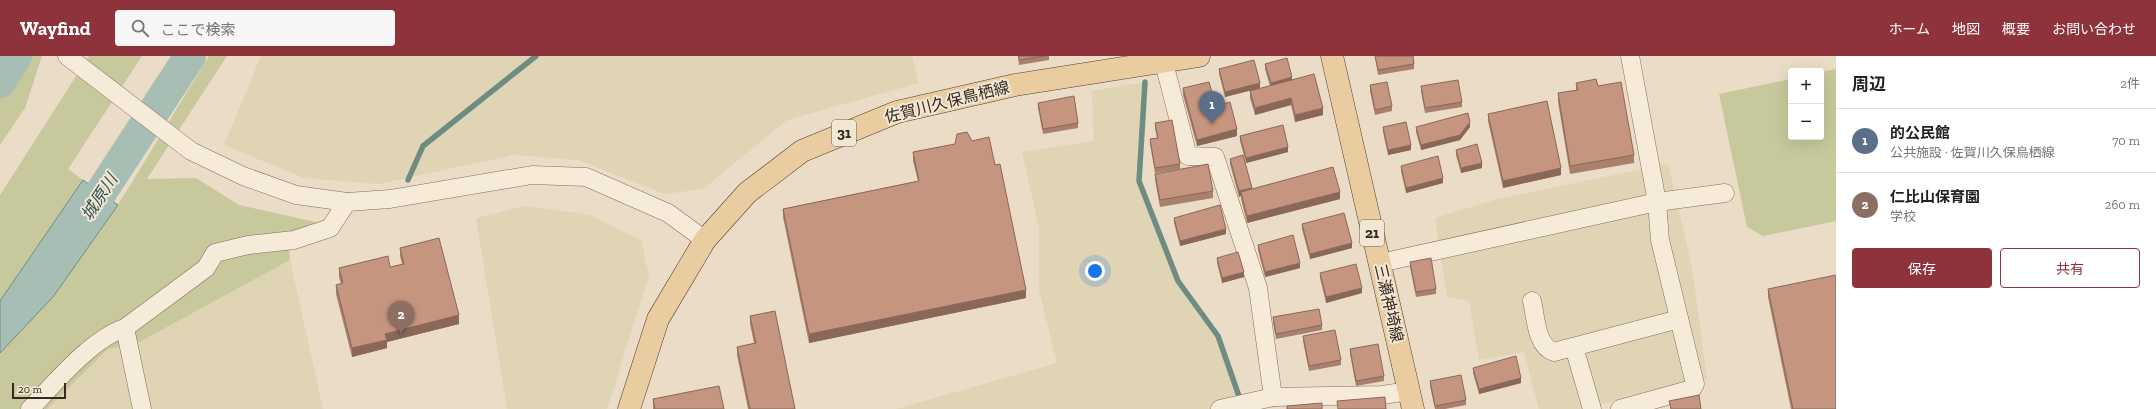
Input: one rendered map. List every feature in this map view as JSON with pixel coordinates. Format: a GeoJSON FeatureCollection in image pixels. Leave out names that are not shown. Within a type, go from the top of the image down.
{"type":"FeatureCollection","features":[{"type":"Feature","properties":{"kind":"main road","name":"佐賀川久保鳥栖線"},"geometry":{"type":"LineString","coordinates":[[629,409],[658,319],[705,240],[748,193],[802,151],[897,112],[1015,85],[1199,56]]}},
{"type":"Feature","properties":{"kind":"main road","name":"三瀬神埼線"},"geometry":{"type":"LineString","coordinates":[[1332,56],[1411,400]]}},
{"type":"Feature","properties":{"kind":"street"},"geometry":{"type":"LineString","coordinates":[[69,56],[191,151],[243,176],[296,195],[347,202],[390,199],[532,175],[586,177],[668,213],[705,240]]}},
{"type":"Feature","properties":{"kind":"street"},"geometry":{"type":"LineString","coordinates":[[1620,409],[1657,405],[1692,389],[1696,384],[1660,240],[1657,202],[1630,56]]}},
{"type":"Feature","properties":{"kind":"street"},"geometry":{"type":"LineString","coordinates":[[1164,62],[1188,156],[1215,157],[1258,288],[1273,397]]}},
{"type":"Feature","properties":{"kind":"street"},"geometry":{"type":"LineString","coordinates":[[1380,263],[1657,202],[1725,193]]}},
{"type":"Feature","properties":{"kind":"street"},"geometry":{"type":"LineString","coordinates":[[30,409],[93,345],[114,331],[125,328],[206,268],[215,253],[248,245],[294,240],[330,228],[347,202]]}},
{"type":"Feature","properties":{"kind":"street"},"geometry":{"type":"LineString","coordinates":[[1532,301],[1542,343],[1546,349],[1554,352],[1679,319]]}},
{"type":"Feature","properties":{"kind":"street"},"geometry":{"type":"LineString","coordinates":[[125,328],[142,409]]}},
{"type":"Feature","properties":{"kind":"street"},"geometry":{"type":"LineString","coordinates":[[1574,347],[1592,409]]}},
{"type":"Feature","properties":{"kind":"street"},"geometry":{"type":"LineString","coordinates":[[1226,408],[1273,397],[1382,395],[1411,400]]}},
{"type":"Feature","properties":{"kind":"shaded area"},"geometry":{"type":"Polygon","coordinates":[[[261,56],[912,56],[919,83],[787,120],[703,189],[665,194],[578,160],[513,155],[379,184],[304,178],[224,145],[261,56]]]}},
{"type":"Feature","properties":{"kind":"shaded area"},"geometry":{"type":"Polygon","coordinates":[[[1145,82],[1139,181],[1178,281],[1218,336],[1244,409],[896,409],[1057,363],[1039,289],[1039,227],[1022,152],[1094,141],[1092,91],[1145,82]]]}},
{"type":"Feature","properties":{"kind":"shaded area"},"geometry":{"type":"Polygon","coordinates":[[[1668,164],[1692,268],[1707,379],[1582,409],[1539,409],[1524,352],[1479,360],[1469,301],[1447,297],[1435,218],[1497,199],[1668,164]]]}},
{"type":"Feature","properties":{"kind":"shaded area"},"geometry":{"type":"Polygon","coordinates":[[[525,206],[590,215],[641,240],[649,276],[607,409],[507,409],[476,218],[525,206]]]}},
{"type":"Feature","properties":{"kind":"shaded area"},"geometry":{"type":"Polygon","coordinates":[[[290,260],[323,409],[47,409],[108,349],[136,344],[290,260]]]}},
{"type":"Feature","properties":{"kind":"green space"},"geometry":{"type":"Polygon","coordinates":[[[25,56],[42,56],[25,108],[0,145],[0,98],[25,56]]]}},
{"type":"Feature","properties":{"kind":"green space"},"geometry":{"type":"Polygon","coordinates":[[[89,56],[142,56],[68,169],[83,180],[0,301],[0,195],[89,56]]]}},
{"type":"Feature","properties":{"kind":"green space"},"geometry":{"type":"Polygon","coordinates":[[[209,56],[227,56],[147,179],[196,178],[239,205],[320,223],[288,235],[290,260],[136,344],[108,349],[47,409],[0,409],[0,353],[53,297],[118,205],[209,56]]]}},
{"type":"Feature","properties":{"kind":"green space"},"geometry":{"type":"Polygon","coordinates":[[[1836,69],[1836,221],[1763,236],[1747,227],[1719,94],[1788,80],[1788,140],[1824,140],[1824,71],[1836,69]]]}},
{"type":"Feature","properties":{"kind":"water"},"geometry":{"type":"Polygon","coordinates":[[[83,180],[118,205],[53,297],[0,353],[0,301],[83,180]]]}},
{"type":"Feature","properties":{"kind":"building"},"geometry":{"type":"Polygon","coordinates":[[[1019,56],[1044,56],[1019,60],[1019,56]]]}},
{"type":"Feature","properties":{"kind":"building"},"geometry":{"type":"Polygon","coordinates":[[[1375,56],[1413,56],[1414,64],[1378,70],[1375,56]]]}},
{"type":"Feature","properties":{"kind":"building"},"geometry":{"type":"Polygon","coordinates":[[[1287,58],[1292,77],[1271,83],[1265,64],[1287,58]]]}},
{"type":"Feature","properties":{"kind":"building"},"geometry":{"type":"Polygon","coordinates":[[[1254,60],[1260,83],[1225,92],[1219,69],[1254,60]]]}},
{"type":"Feature","properties":{"kind":"building"},"geometry":{"type":"Polygon","coordinates":[[[1314,74],[1323,108],[1295,115],[1291,98],[1255,108],[1250,91],[1314,74]]]}},
{"type":"Feature","properties":{"kind":"building"},"geometry":{"type":"Polygon","coordinates":[[[1596,79],[1598,86],[1621,82],[1634,155],[1570,166],[1558,93],[1578,90],[1576,83],[1596,79]]]}},
{"type":"Feature","properties":{"kind":"building"},"geometry":{"type":"Polygon","coordinates":[[[1458,80],[1462,102],[1425,108],[1421,86],[1458,80]]]}},
{"type":"Feature","properties":{"kind":"building"},"geometry":{"type":"Polygon","coordinates":[[[1209,82],[1216,106],[1230,102],[1237,129],[1197,140],[1183,88],[1209,82]]]}},
{"type":"Feature","properties":{"kind":"building"},"geometry":{"type":"Polygon","coordinates":[[[1387,82],[1392,106],[1375,110],[1370,85],[1387,82]]]}},
{"type":"Feature","properties":{"kind":"building"},"geometry":{"type":"Polygon","coordinates":[[[1074,96],[1078,123],[1043,129],[1038,103],[1074,96]]]}},
{"type":"Feature","properties":{"kind":"building"},"geometry":{"type":"Polygon","coordinates":[[[1547,101],[1561,168],[1503,181],[1488,114],[1547,101]]]}},
{"type":"Feature","properties":{"kind":"building"},"geometry":{"type":"Polygon","coordinates":[[[1468,113],[1470,122],[1460,135],[1421,145],[1416,127],[1468,113]]]}},
{"type":"Feature","properties":{"kind":"building"},"geometry":{"type":"Polygon","coordinates":[[[1172,120],[1180,164],[1155,168],[1150,139],[1158,138],[1155,123],[1172,120]]]}},
{"type":"Feature","properties":{"kind":"building"},"geometry":{"type":"Polygon","coordinates":[[[1406,122],[1411,145],[1388,150],[1383,127],[1406,122]]]}},
{"type":"Feature","properties":{"kind":"building"},"geometry":{"type":"Polygon","coordinates":[[[1283,125],[1288,147],[1246,158],[1240,136],[1283,125]]]}},
{"type":"Feature","properties":{"kind":"building"},"geometry":{"type":"Polygon","coordinates":[[[967,132],[972,141],[989,137],[995,165],[1000,164],[1026,290],[809,334],[783,209],[919,181],[913,152],[955,144],[957,134],[967,132]]]}},
{"type":"Feature","properties":{"kind":"building"},"geometry":{"type":"Polygon","coordinates":[[[1477,144],[1482,163],[1461,168],[1456,150],[1477,144]]]}},
{"type":"Feature","properties":{"kind":"building"},"geometry":{"type":"Polygon","coordinates":[[[1243,155],[1252,188],[1239,191],[1230,159],[1243,155]]]}},
{"type":"Feature","properties":{"kind":"building"},"geometry":{"type":"Polygon","coordinates":[[[1438,156],[1443,178],[1406,188],[1401,166],[1438,156]]]}},
{"type":"Feature","properties":{"kind":"building"},"geometry":{"type":"Polygon","coordinates":[[[1208,164],[1213,191],[1160,200],[1155,174],[1208,164]]]}},
{"type":"Feature","properties":{"kind":"building"},"geometry":{"type":"Polygon","coordinates":[[[1333,167],[1340,192],[1247,216],[1241,192],[1333,167]]]}},
{"type":"Feature","properties":{"kind":"building"},"geometry":{"type":"Polygon","coordinates":[[[1220,205],[1226,229],[1180,241],[1174,218],[1220,205]]]}},
{"type":"Feature","properties":{"kind":"building"},"geometry":{"type":"Polygon","coordinates":[[[1344,213],[1352,243],[1310,254],[1302,224],[1344,213]]]}},
{"type":"Feature","properties":{"kind":"building"},"geometry":{"type":"Polygon","coordinates":[[[1293,235],[1300,263],[1265,272],[1258,245],[1293,235]]]}},
{"type":"Feature","properties":{"kind":"building"},"geometry":{"type":"Polygon","coordinates":[[[439,238],[459,315],[385,334],[387,340],[352,348],[336,285],[343,283],[339,268],[388,256],[390,267],[404,264],[400,248],[439,238]]]}},
{"type":"Feature","properties":{"kind":"building"},"geometry":{"type":"Polygon","coordinates":[[[1238,252],[1244,272],[1222,278],[1217,258],[1238,252]]]}},
{"type":"Feature","properties":{"kind":"building"},"geometry":{"type":"Polygon","coordinates":[[[1431,258],[1436,289],[1416,292],[1410,262],[1431,258]]]}},
{"type":"Feature","properties":{"kind":"building"},"geometry":{"type":"Polygon","coordinates":[[[1356,264],[1362,288],[1326,297],[1320,273],[1356,264]]]}},
{"type":"Feature","properties":{"kind":"building"},"geometry":{"type":"Polygon","coordinates":[[[1836,275],[1836,409],[1793,409],[1768,289],[1836,275]]]}},
{"type":"Feature","properties":{"kind":"building"},"geometry":{"type":"Polygon","coordinates":[[[1319,309],[1322,325],[1276,334],[1273,317],[1319,309]]]}},
{"type":"Feature","properties":{"kind":"building"},"geometry":{"type":"Polygon","coordinates":[[[775,311],[795,409],[750,409],[737,347],[756,343],[750,316],[775,311]]]}},
{"type":"Feature","properties":{"kind":"building"},"geometry":{"type":"Polygon","coordinates":[[[1335,330],[1341,360],[1309,366],[1303,336],[1335,330]]]}},
{"type":"Feature","properties":{"kind":"building"},"geometry":{"type":"Polygon","coordinates":[[[1378,344],[1384,376],[1356,381],[1350,349],[1378,344]]]}},
{"type":"Feature","properties":{"kind":"building"},"geometry":{"type":"Polygon","coordinates":[[[1516,356],[1521,378],[1479,389],[1473,368],[1516,356]]]}},
{"type":"Feature","properties":{"kind":"building"},"geometry":{"type":"Polygon","coordinates":[[[1461,375],[1466,400],[1435,406],[1430,381],[1461,375]]]}},
{"type":"Feature","properties":{"kind":"building"},"geometry":{"type":"Polygon","coordinates":[[[719,386],[724,409],[655,409],[653,399],[719,386]]]}},
{"type":"Feature","properties":{"kind":"building"},"geometry":{"type":"Polygon","coordinates":[[[1699,395],[1701,409],[1671,409],[1669,401],[1699,395]]]}},
{"type":"Feature","properties":{"kind":"building"},"geometry":{"type":"Polygon","coordinates":[[[1385,397],[1386,409],[1338,409],[1337,401],[1385,397]]]}},
{"type":"Feature","properties":{"kind":"building"},"geometry":{"type":"Polygon","coordinates":[[[1322,403],[1322,409],[1287,409],[1287,406],[1322,403]]]}},
{"type":"Feature","properties":{"kind":"waterway"},"geometry":{"type":"LineString","coordinates":[[0,82],[16,56]]}},
{"type":"Feature","properties":{"kind":"waterway","name":"城原川"},"geometry":{"type":"LineString","coordinates":[[77,229],[190,56]]}},
{"type":"Feature","properties":{"kind":"waterway"},"geometry":{"type":"LineString","coordinates":[[408,180],[423,146],[536,56]]}},
{"type":"Feature","properties":{"kind":"waterway"},"geometry":{"type":"LineString","coordinates":[[1145,82],[1139,181],[1178,281],[1218,336],[1241,402]]}},
{"type":"Feature","properties":{"kind":"place","name":"的公民館"},"geometry":{"type":"Point","coordinates":[1212,124]}},
{"type":"Feature","properties":{"kind":"place","name":"仁比山保育園"},"geometry":{"type":"Point","coordinates":[401,334]}}]}
